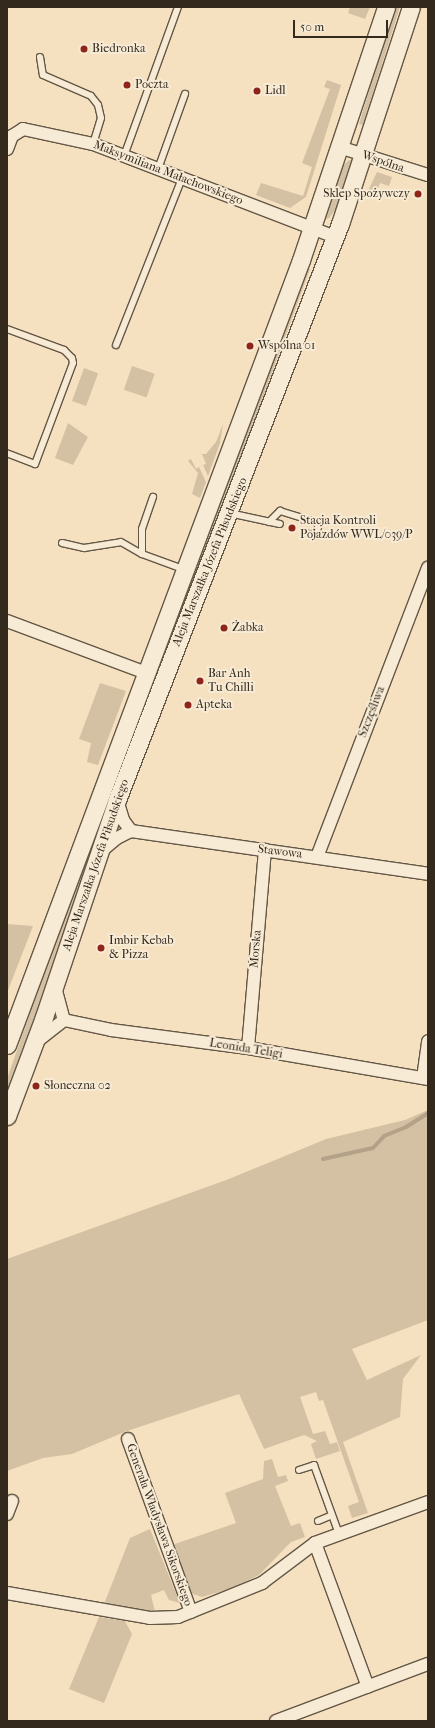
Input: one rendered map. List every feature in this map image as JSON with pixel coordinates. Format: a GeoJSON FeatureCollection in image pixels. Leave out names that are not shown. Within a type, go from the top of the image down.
{"type":"FeatureCollection","features":[{"type":"Feature","properties":{"kind":"main road","name":"Aleja Marszałka Józefa Piłsudskiego"},"geometry":{"type":"LineString","coordinates":[[7,1045],[312,228],[386,7]]}},
{"type":"Feature","properties":{"kind":"main road","name":"Aleja Marszałka Józefa Piłsudskiego"},"geometry":{"type":"LineString","coordinates":[[7,1116],[34,1044],[118,800],[335,237],[411,7]]}},
{"type":"Feature","properties":{"kind":"street","name":"Maksymiliana Małachowskiego"},"geometry":{"type":"LineString","coordinates":[[7,149],[12,136],[22,129],[93,144],[335,237]]}},
{"type":"Feature","properties":{"kind":"street","name":"Wspólna"},"geometry":{"type":"LineString","coordinates":[[339,147],[428,176]]}},
{"type":"Feature","properties":{"kind":"street","name":"Szczęśliwa"},"geometry":{"type":"LineString","coordinates":[[316,857],[428,568]]}},
{"type":"Feature","properties":{"kind":"street"},"geometry":{"type":"LineString","coordinates":[[7,621],[146,673]]}},
{"type":"Feature","properties":{"kind":"street"},"geometry":{"type":"LineString","coordinates":[[99,854],[117,838],[131,831],[123,820],[118,800]]}},
{"type":"Feature","properties":{"kind":"street","name":"Stawowa"},"geometry":{"type":"LineString","coordinates":[[131,831],[428,874]]}},
{"type":"Feature","properties":{"kind":"street","name":"Morska"},"geometry":{"type":"LineString","coordinates":[[248,1048],[265,850]]}},
{"type":"Feature","properties":{"kind":"street"},"geometry":{"type":"LineString","coordinates":[[34,1044],[64,1020],[54,986]]}},
{"type":"Feature","properties":{"kind":"street","name":"Leonida Teligi"},"geometry":{"type":"LineString","coordinates":[[64,1020],[111,1030],[248,1048],[425,1079]]}},
{"type":"Feature","properties":{"kind":"street"},"geometry":{"type":"LineString","coordinates":[[425,1079],[428,1041]]}},
{"type":"Feature","properties":{"kind":"street","name":"Generała Władysława Sikorskiego"},"geometry":{"type":"LineString","coordinates":[[128,1439],[191,1612]]}},
{"type":"Feature","properties":{"kind":"street"},"geometry":{"type":"LineString","coordinates":[[7,1514],[12,1501]]}},
{"type":"Feature","properties":{"kind":"street"},"geometry":{"type":"LineString","coordinates":[[7,1593],[150,1618],[171,1618],[191,1612],[269,1580],[315,1543],[428,1502]]}},
{"type":"Feature","properties":{"kind":"street"},"geometry":{"type":"LineString","coordinates":[[315,1543],[368,1687]]}},
{"type":"Feature","properties":{"kind":"street"},"geometry":{"type":"LineString","coordinates":[[276,1721],[428,1664]]}},
{"type":"Feature","properties":{"kind":"lane"},"geometry":{"type":"LineString","coordinates":[[124,156],[178,7]]}},
{"type":"Feature","properties":{"kind":"lane"},"geometry":{"type":"LineString","coordinates":[[40,57],[43,75],[92,96],[98,105],[101,118],[93,144]]}},
{"type":"Feature","properties":{"kind":"lane"},"geometry":{"type":"LineString","coordinates":[[158,169],[185,94]]}},
{"type":"Feature","properties":{"kind":"lane"},"geometry":{"type":"LineString","coordinates":[[116,345],[182,178]]}},
{"type":"Feature","properties":{"kind":"lane"},"geometry":{"type":"LineString","coordinates":[[7,329],[64,350],[72,358],[73,363],[35,464],[7,453]]}},
{"type":"Feature","properties":{"kind":"lane"},"geometry":{"type":"LineString","coordinates":[[142,554],[142,529],[153,497]]}},
{"type":"Feature","properties":{"kind":"lane"},"geometry":{"type":"LineString","coordinates":[[269,522],[280,511],[319,523],[316,536],[305,533]]}},
{"type":"Feature","properties":{"kind":"lane"},"geometry":{"type":"LineString","coordinates":[[229,513],[280,524]]}},
{"type":"Feature","properties":{"kind":"lane"},"geometry":{"type":"LineString","coordinates":[[62,543],[84,548],[121,542],[142,554],[185,570]]}},
{"type":"Feature","properties":{"kind":"lane"},"geometry":{"type":"LineString","coordinates":[[300,1470],[314,1465],[339,1534]]}},
{"type":"Feature","properties":{"kind":"lane"},"geometry":{"type":"LineString","coordinates":[[318,1521],[332,1515]]}},
{"type":"Feature","properties":{"kind":"shaded area"},"geometry":{"type":"Polygon","coordinates":[[[350,7],[370,7],[365,19],[348,13],[350,7]]]}},
{"type":"Feature","properties":{"kind":"shaded area"},"geometry":{"type":"Polygon","coordinates":[[[394,7],[400,7],[363,125],[359,124],[394,7]]]}},
{"type":"Feature","properties":{"kind":"shaded area"},"geometry":{"type":"Polygon","coordinates":[[[327,80],[341,85],[306,197],[290,208],[256,195],[261,183],[303,196],[312,167],[302,163],[330,89],[324,87],[327,80]]]}},
{"type":"Feature","properties":{"kind":"shaded area"},"geometry":{"type":"Polygon","coordinates":[[[349,160],[353,160],[338,207],[329,218],[324,220],[340,168],[349,160]]]}},
{"type":"Feature","properties":{"kind":"shaded area"},"geometry":{"type":"Polygon","coordinates":[[[377,172],[392,177],[389,186],[380,183],[374,199],[367,193],[377,172]]]}},
{"type":"Feature","properties":{"kind":"shaded area"},"geometry":{"type":"Polygon","coordinates":[[[307,268],[310,269],[261,403],[233,488],[161,661],[99,828],[7,1097],[7,1079],[97,820],[307,268]]]}},
{"type":"Feature","properties":{"kind":"shaded area"},"geometry":{"type":"Polygon","coordinates":[[[132,366],[155,374],[147,397],[124,390],[132,366]]]}},
{"type":"Feature","properties":{"kind":"shaded area"},"geometry":{"type":"Polygon","coordinates":[[[84,368],[98,373],[86,406],[72,401],[84,368]]]}},
{"type":"Feature","properties":{"kind":"shaded area"},"geometry":{"type":"Polygon","coordinates":[[[68,423],[88,437],[73,465],[55,458],[68,423]]]}},
{"type":"Feature","properties":{"kind":"shaded area"},"geometry":{"type":"Polygon","coordinates":[[[223,424],[220,443],[208,476],[203,465],[206,464],[202,454],[206,454],[216,442],[223,424]]]}},
{"type":"Feature","properties":{"kind":"shaded area"},"geometry":{"type":"Polygon","coordinates":[[[191,459],[196,469],[199,467],[206,482],[200,498],[192,494],[198,473],[188,461],[191,459]]]}},
{"type":"Feature","properties":{"kind":"shaded area"},"geometry":{"type":"Polygon","coordinates":[[[100,683],[126,691],[98,765],[87,762],[91,743],[79,739],[100,683]]]}},
{"type":"Feature","properties":{"kind":"shaded area"},"geometry":{"type":"Polygon","coordinates":[[[7,924],[33,926],[7,993],[7,924]]]}},
{"type":"Feature","properties":{"kind":"shaded area"},"geometry":{"type":"Polygon","coordinates":[[[428,1110],[428,1320],[352,1349],[367,1380],[421,1355],[403,1379],[400,1417],[343,1442],[368,1513],[352,1518],[348,1506],[359,1502],[323,1400],[319,1401],[316,1392],[300,1397],[313,1434],[325,1431],[330,1444],[337,1442],[340,1451],[316,1459],[311,1444],[317,1441],[304,1435],[264,1449],[239,1394],[127,1431],[72,1454],[43,1458],[7,1471],[7,1259],[229,1179],[326,1139],[405,1120],[428,1110]]]}},
{"type":"Feature","properties":{"kind":"shaded area"},"geometry":{"type":"Polygon","coordinates":[[[272,1459],[278,1477],[286,1475],[288,1481],[275,1486],[291,1526],[300,1523],[305,1537],[291,1542],[259,1575],[233,1588],[202,1597],[193,1594],[187,1590],[172,1545],[236,1523],[225,1493],[263,1479],[264,1461],[272,1459]]]}},
{"type":"Feature","properties":{"kind":"shaded area"},"geometry":{"type":"Polygon","coordinates":[[[150,1529],[180,1603],[169,1600],[164,1590],[151,1595],[155,1612],[104,1604],[130,1538],[150,1529]]]}},
{"type":"Feature","properties":{"kind":"shaded area"},"geometry":{"type":"Polygon","coordinates":[[[99,1617],[125,1621],[132,1634],[104,1703],[69,1689],[99,1617]]]}},
{"type":"Feature","properties":{"kind":"waterway"},"geometry":{"type":"LineString","coordinates":[[323,1159],[373,1148],[384,1136],[406,1127],[428,1113]]}},
{"type":"Feature","properties":{"kind":"place","name":"Biedronka"},"geometry":{"type":"Point","coordinates":[84,49]}},
{"type":"Feature","properties":{"kind":"place","name":"Poczta"},"geometry":{"type":"Point","coordinates":[127,85]}},
{"type":"Feature","properties":{"kind":"place","name":"Lidl"},"geometry":{"type":"Point","coordinates":[257,91]}},
{"type":"Feature","properties":{"kind":"place","name":"Sklep Spożywczy"},"geometry":{"type":"Point","coordinates":[418,194]}},
{"type":"Feature","properties":{"kind":"place","name":"Wspólna 01"},"geometry":{"type":"Point","coordinates":[250,346]}},
{"type":"Feature","properties":{"kind":"place","name":"Stacja Kontroli Pojazdów WWL/039/P"},"geometry":{"type":"Point","coordinates":[292,528]}},
{"type":"Feature","properties":{"kind":"place","name":"Żabka"},"geometry":{"type":"Point","coordinates":[224,628]}},
{"type":"Feature","properties":{"kind":"place","name":"Bar Anh Tu Chilli"},"geometry":{"type":"Point","coordinates":[200,681]}},
{"type":"Feature","properties":{"kind":"place","name":"Apteka"},"geometry":{"type":"Point","coordinates":[188,705]}},
{"type":"Feature","properties":{"kind":"place","name":"Imbir Kebab & Pizza"},"geometry":{"type":"Point","coordinates":[101,948]}},
{"type":"Feature","properties":{"kind":"place","name":"Słoneczna 02"},"geometry":{"type":"Point","coordinates":[36,1086]}}]}
